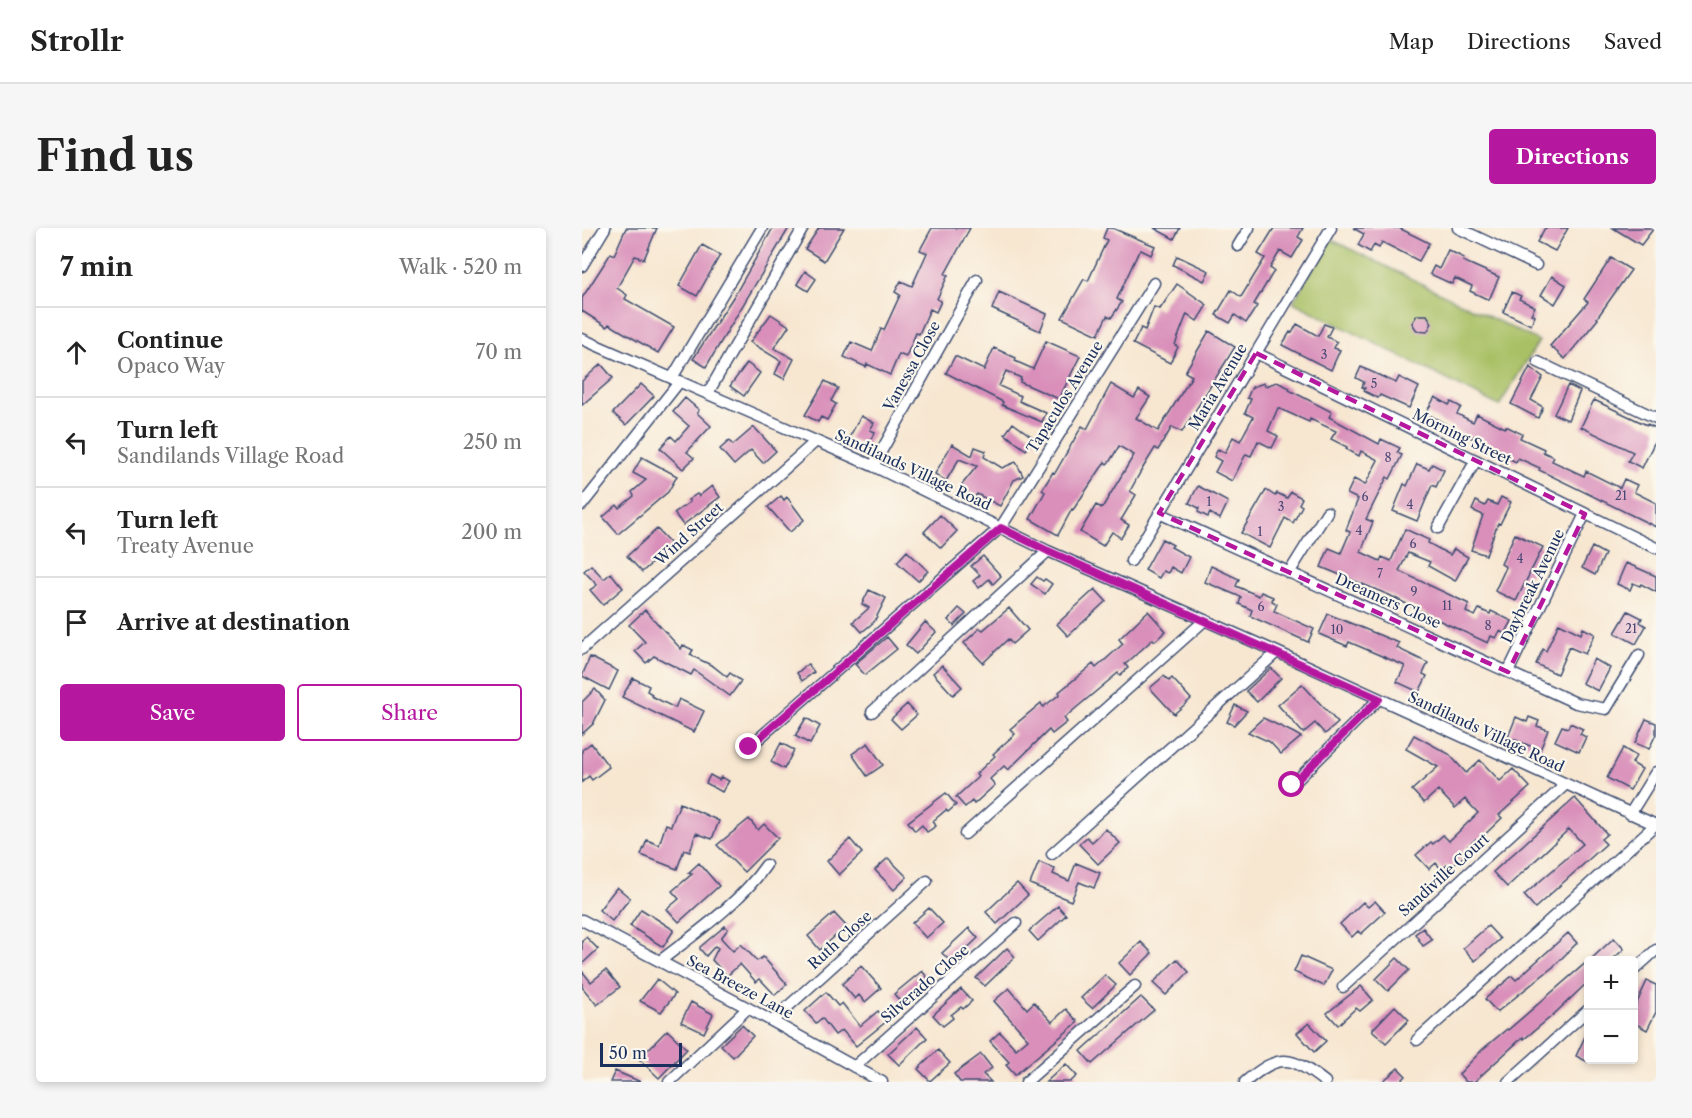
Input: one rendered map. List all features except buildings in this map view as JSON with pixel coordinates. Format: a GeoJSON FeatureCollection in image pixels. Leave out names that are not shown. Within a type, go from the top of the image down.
{"type":"FeatureCollection","features":[{"type":"Feature","properties":{"kind":"street"},"geometry":{"type":"LineString","coordinates":[[582,266],[605,228]]}},
{"type":"Feature","properties":{"kind":"street"},"geometry":{"type":"LineString","coordinates":[[582,505],[676,379],[762,228]]}},
{"type":"Feature","properties":{"kind":"street"},"geometry":{"type":"LineString","coordinates":[[708,393],[803,228]]}},
{"type":"Feature","properties":{"kind":"street"},"geometry":{"type":"LineString","coordinates":[[1238,246],[1249,228]]}},
{"type":"Feature","properties":{"kind":"street","name":"Maria Avenue"},"geometry":{"type":"LineString","coordinates":[[1131,561],[1330,228]]}},
{"type":"Feature","properties":{"kind":"street"},"geometry":{"type":"LineString","coordinates":[[1458,228],[1536,266]]}},
{"type":"Feature","properties":{"kind":"street","name":"Vanessa Close"},"geometry":{"type":"LineString","coordinates":[[873,466],[977,280]]}},
{"type":"Feature","properties":{"kind":"street","name":"Tapaculos Avenue"},"geometry":{"type":"LineString","coordinates":[[749,747],[1001,528],[1154,283]]}},
{"type":"Feature","properties":{"kind":"street","name":"Sandilands Village Road"},"geometry":{"type":"LineString","coordinates":[[582,339],[873,466],[1048,551],[1277,652],[1656,825]]}},
{"type":"Feature","properties":{"kind":"street","name":"Morning Street"},"geometry":{"type":"LineString","coordinates":[[1256,353],[1656,548]]}},
{"type":"Feature","properties":{"kind":"street"},"geometry":{"type":"LineString","coordinates":[[1538,362],[1656,418]]}},
{"type":"Feature","properties":{"kind":"street","name":"Wind Street"},"geometry":{"type":"LineString","coordinates":[[582,649],[816,442]]}},
{"type":"Feature","properties":{"kind":"street"},"geometry":{"type":"LineString","coordinates":[[1438,528],[1476,460]]}},
{"type":"Feature","properties":{"kind":"street"},"geometry":{"type":"LineString","coordinates":[[1289,573],[1327,512]]}},
{"type":"Feature","properties":{"kind":"street","name":"Dreamers Close"},"geometry":{"type":"LineString","coordinates":[[1159,513],[1576,703],[1606,709],[1639,655]]}},
{"type":"Feature","properties":{"kind":"street","name":"Daybreak Avenue"},"geometry":{"type":"LineString","coordinates":[[1508,672],[1585,514]]}},
{"type":"Feature","properties":{"kind":"street"},"geometry":{"type":"LineString","coordinates":[[872,712],[1048,551]]}},
{"type":"Feature","properties":{"kind":"street"},"geometry":{"type":"LineString","coordinates":[[965,834],[1205,620]]}},
{"type":"Feature","properties":{"kind":"street"},"geometry":{"type":"LineString","coordinates":[[1052,854],[1277,652]]}},
{"type":"Feature","properties":{"kind":"street"},"geometry":{"type":"LineString","coordinates":[[1292,785],[1379,699]]}},
{"type":"Feature","properties":{"kind":"street"},"geometry":{"type":"LineString","coordinates":[[1630,814],[1656,772]]}},
{"type":"Feature","properties":{"kind":"street","name":"Sandiville Court"},"geometry":{"type":"LineString","coordinates":[[1343,987],[1565,785]]}},
{"type":"Feature","properties":{"kind":"street"},"geometry":{"type":"LineString","coordinates":[[1417,1040],[1656,825]]}},
{"type":"Feature","properties":{"kind":"street"},"geometry":{"type":"LineString","coordinates":[[660,961],[734,901],[757,878],[766,865]]}},
{"type":"Feature","properties":{"kind":"street","name":"Ruth Close"},"geometry":{"type":"LineString","coordinates":[[772,1021],[927,881]]}},
{"type":"Feature","properties":{"kind":"street","name":"Sea Breeze Lane"},"geometry":{"type":"LineString","coordinates":[[582,920],[882,1082]]}},
{"type":"Feature","properties":{"kind":"street","name":"Silverado Close"},"geometry":{"type":"LineString","coordinates":[[854,1067],[1016,923]]}},
{"type":"Feature","properties":{"kind":"street"},"geometry":{"type":"LineString","coordinates":[[1638,966],[1656,950]]}},
{"type":"Feature","properties":{"kind":"street"},"geometry":{"type":"LineString","coordinates":[[1026,1082],[1135,986]]}},
{"type":"Feature","properties":{"kind":"street"},"geometry":{"type":"LineString","coordinates":[[669,1082],[748,1008]]}},
{"type":"Feature","properties":{"kind":"street"},"geometry":{"type":"LineString","coordinates":[[1508,1082],[1584,1014]]}},
{"type":"Feature","properties":{"kind":"street"},"geometry":{"type":"LineString","coordinates":[[1245,1082],[1270,1063],[1286,1060],[1305,1067],[1326,1082]]}},
{"type":"Feature","properties":{"kind":"highlighted area"},"geometry":{"type":"Polygon","coordinates":[[[1256,353],[1585,514],[1508,672],[1159,513],[1256,353]]]}},
{"type":"Feature","properties":{"kind":"green space"},"geometry":{"type":"Polygon","coordinates":[[[1330,239],[1539,341],[1499,406],[1293,302],[1330,239]]]}},
{"type":"Feature","properties":{"kind":"route"},"geometry":{"type":"LineString","coordinates":[[749,747],[1001,528],[1379,699],[1292,785]]}}]}
